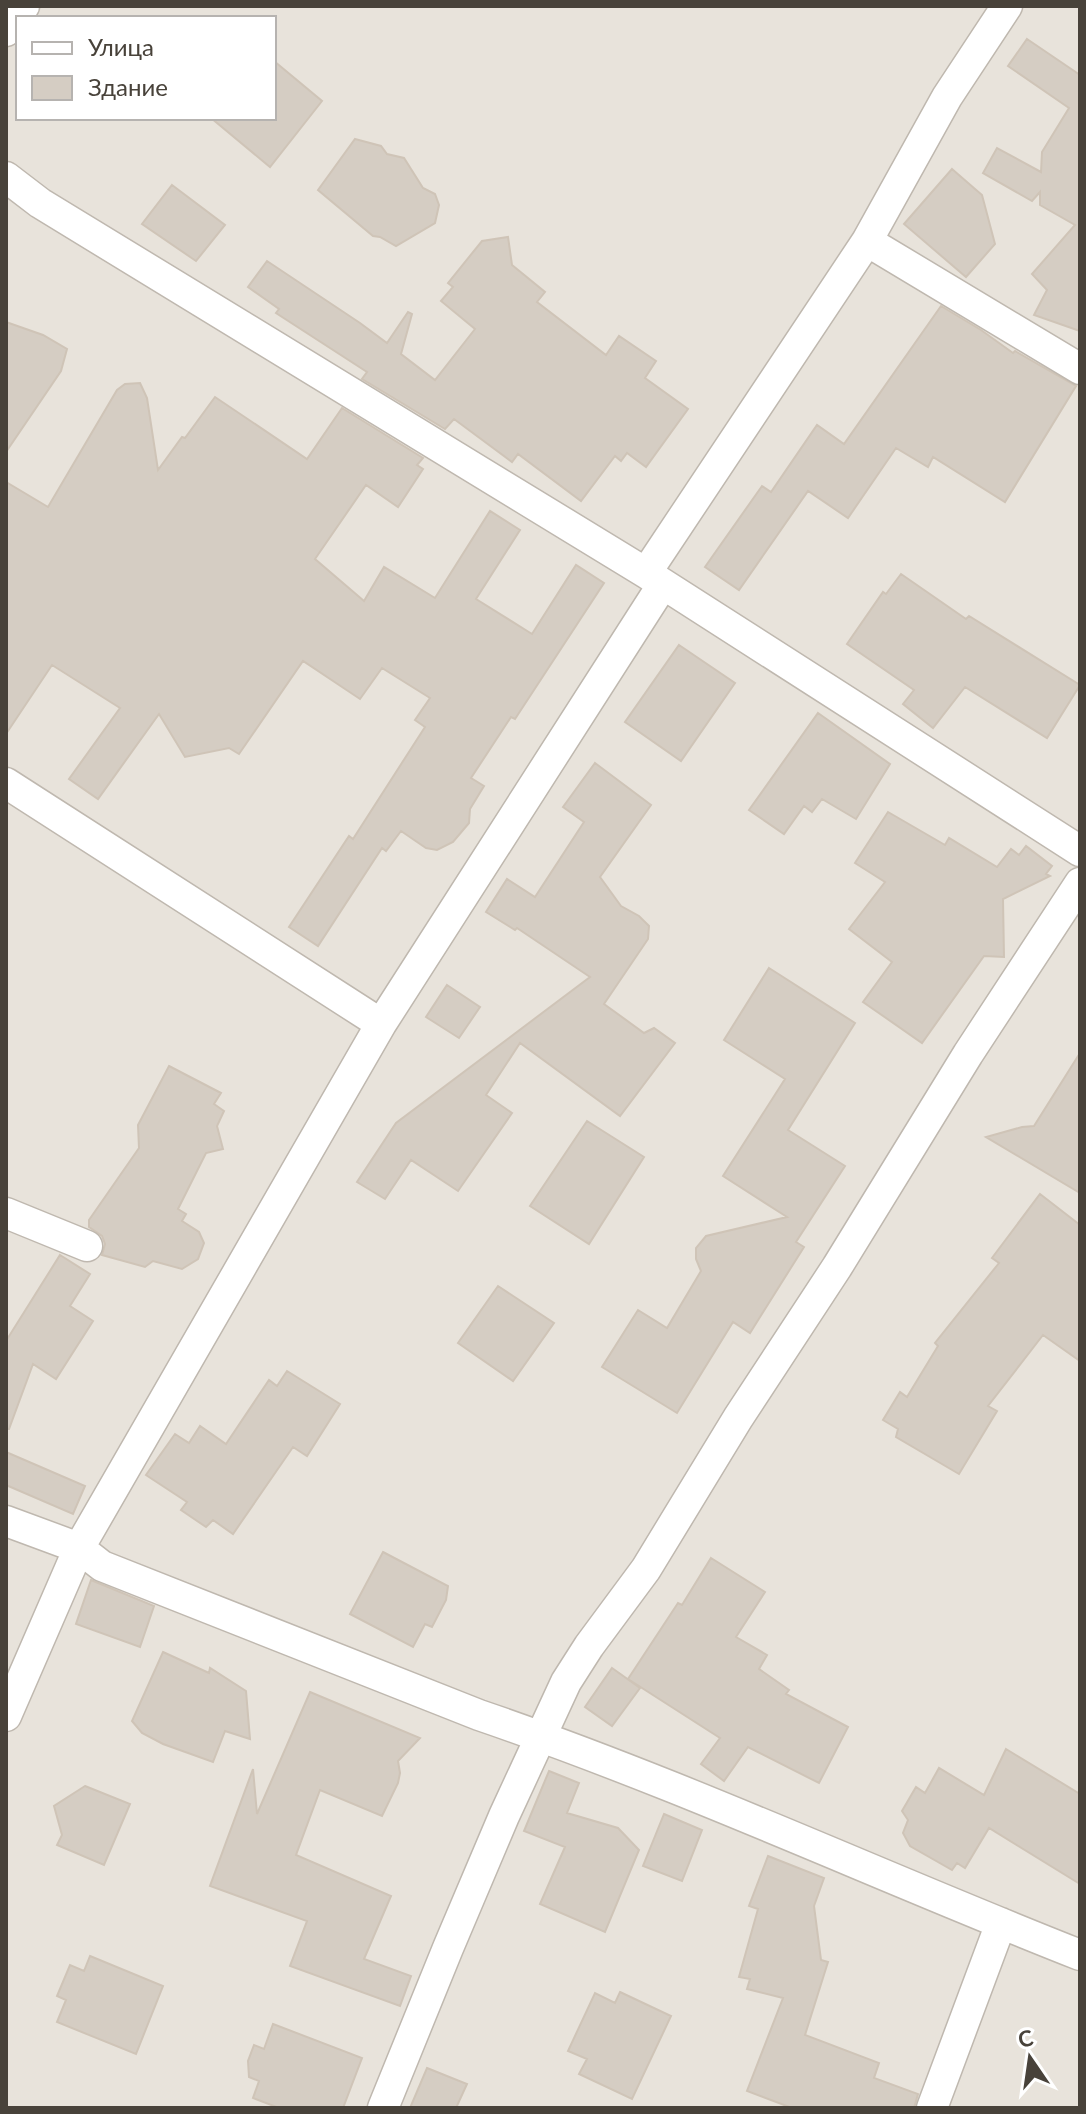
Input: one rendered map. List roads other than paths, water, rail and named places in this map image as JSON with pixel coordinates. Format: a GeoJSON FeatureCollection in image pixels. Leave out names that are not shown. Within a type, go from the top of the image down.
{"type":"FeatureCollection","features":[{"type":"Feature","properties":{"kind":"street"},"geometry":{"type":"LineString","coordinates":[[6,1716],[79,1548],[381,1024],[654,579],[867,241],[947,97],[1007,6]]}},
{"type":"Feature","properties":{"kind":"street"},"geometry":{"type":"LineString","coordinates":[[6,177],[40,203],[654,579],[1080,851]]}},
{"type":"Feature","properties":{"kind":"street"},"geometry":{"type":"LineString","coordinates":[[867,241],[1080,369]]}},
{"type":"Feature","properties":{"kind":"street"},"geometry":{"type":"LineString","coordinates":[[6,783],[381,1024]]}},
{"type":"Feature","properties":{"kind":"street"},"geometry":{"type":"LineString","coordinates":[[383,2108],[454,1934],[566,1682],[646,1569],[968,1054],[1080,883]]}},
{"type":"Feature","properties":{"kind":"street"},"geometry":{"type":"LineString","coordinates":[[6,1213],[87,1246]]}},
{"type":"Feature","properties":{"kind":"street"},"geometry":{"type":"LineString","coordinates":[[6,1521],[79,1548],[102,1566],[479,1715],[681,1790],[1080,1955]]}},
{"type":"Feature","properties":{"kind":"street"},"geometry":{"type":"LineString","coordinates":[[932,2108],[1001,1923]]}}]}
